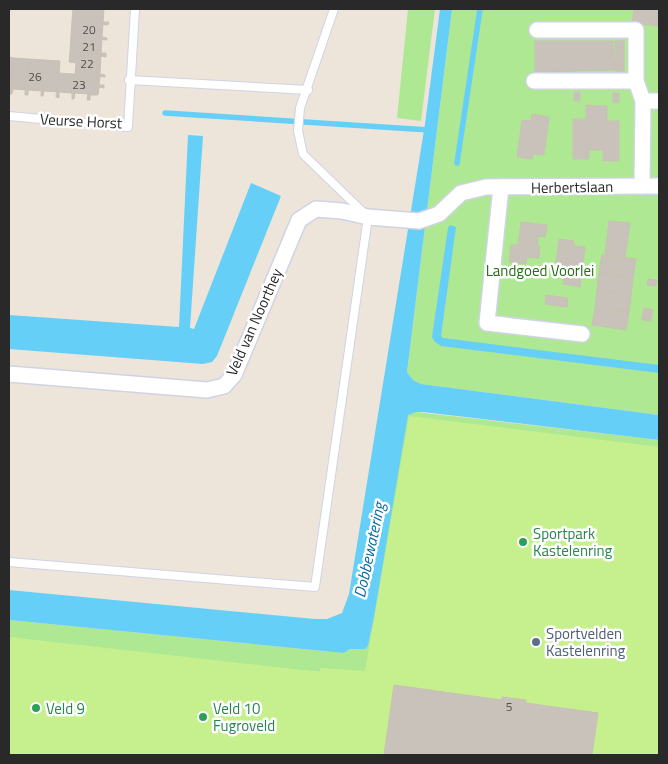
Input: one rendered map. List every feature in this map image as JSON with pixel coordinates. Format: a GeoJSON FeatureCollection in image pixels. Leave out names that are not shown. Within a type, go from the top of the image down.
{"type":"FeatureCollection","features":[{"type":"Feature","properties":{"kind":"street"},"geometry":{"type":"LineString","coordinates":[[537,30],[636,30],[636,81],[643,101],[642,186]]}},
{"type":"Feature","properties":{"kind":"street"},"geometry":{"type":"LineString","coordinates":[[534,81],[636,81]]}},
{"type":"Feature","properties":{"kind":"street"},"geometry":{"type":"LineString","coordinates":[[643,101],[659,101]]}},
{"type":"Feature","properties":{"kind":"street","name":"Herbertslaan"},"geometry":{"type":"LineString","coordinates":[[461,193],[486,187],[659,186]]}},
{"type":"Feature","properties":{"kind":"street"},"geometry":{"type":"LineString","coordinates":[[501,187],[488,323],[582,334]]}},
{"type":"Feature","properties":{"kind":"street","name":"Veld van Noorthey"},"geometry":{"type":"LineString","coordinates":[[9,374],[207,390],[224,386],[234,375],[299,220],[316,209],[342,211],[368,217],[419,221],[439,214],[461,193]]}},
{"type":"Feature","properties":{"kind":"lane","name":"Veurse Horst"},"geometry":{"type":"LineString","coordinates":[[9,116],[128,127],[129,80],[135,9]]}},
{"type":"Feature","properties":{"kind":"lane"},"geometry":{"type":"LineString","coordinates":[[9,562],[315,587],[368,217],[303,154],[298,131],[300,108],[308,90],[334,9]]}},
{"type":"Feature","properties":{"kind":"lane"},"geometry":{"type":"LineString","coordinates":[[129,80],[308,90]]}},
{"type":"Feature","properties":{"kind":"green space"},"geometry":{"type":"Polygon","coordinates":[[[408,9],[435,9],[421,121],[397,118],[408,9]]]}},
{"type":"Feature","properties":{"kind":"green space","name":"Landgoed Voorlei"},"geometry":{"type":"Polygon","coordinates":[[[452,9],[659,9],[659,415],[421,384],[413,380],[407,372],[452,9]]]}},
{"type":"Feature","properties":{"kind":"green space"},"geometry":{"type":"Polygon","coordinates":[[[416,412],[659,440],[659,478],[368,674],[321,668],[320,672],[9,640],[9,620],[344,653],[350,649],[364,649],[368,646],[374,617],[407,415],[416,412]]]}},
{"type":"Feature","properties":{"kind":"green space","name":"Sportpark Kastelenring"},"geometry":{"type":"Polygon","coordinates":[[[409,416],[659,447],[659,755],[9,755],[9,637],[320,672],[321,668],[365,671],[409,416]]]}},
{"type":"Feature","properties":{"kind":"water","name":"Dobbewatering"},"geometry":{"type":"Polygon","coordinates":[[[440,9],[452,9],[407,372],[413,380],[421,384],[659,415],[659,440],[423,412],[408,415],[374,617],[368,646],[365,649],[350,649],[344,653],[9,620],[9,590],[315,619],[327,619],[342,613],[349,594],[425,124],[440,9]]]}},
{"type":"Feature","properties":{"kind":"water"},"geometry":{"type":"Polygon","coordinates":[[[188,135],[203,136],[190,328],[194,329],[251,183],[281,196],[217,356],[212,362],[203,364],[9,349],[9,315],[179,327],[188,135]]]}},
{"type":"Feature","properties":{"kind":"water"},"geometry":{"type":"Polygon","coordinates":[[[450,225],[456,227],[441,336],[443,338],[659,365],[659,373],[441,346],[435,342],[432,337],[450,225]]]}},
{"type":"Feature","properties":{"kind":"building"},"geometry":{"type":"Polygon","coordinates":[[[73,9],[104,9],[103,22],[109,22],[108,25],[72,21],[73,9]]]}},
{"type":"Feature","properties":{"kind":"building"},"geometry":{"type":"Polygon","coordinates":[[[634,9],[659,9],[659,26],[632,23],[634,9]]]}},
{"type":"Feature","properties":{"kind":"building"},"geometry":{"type":"Polygon","coordinates":[[[72,21],[103,23],[102,37],[107,38],[107,40],[71,36],[72,21]]]}},
{"type":"Feature","properties":{"kind":"building"},"geometry":{"type":"Polygon","coordinates":[[[71,36],[102,39],[101,53],[106,53],[106,57],[101,56],[101,54],[70,52],[71,36]]]}},
{"type":"Feature","properties":{"kind":"building"},"geometry":{"type":"Polygon","coordinates":[[[535,41],[613,41],[614,70],[535,72],[535,41]]]}},
{"type":"Feature","properties":{"kind":"building"},"geometry":{"type":"Polygon","coordinates":[[[615,41],[624,41],[624,48],[615,47],[615,41]]]}},
{"type":"Feature","properties":{"kind":"building"},"geometry":{"type":"Polygon","coordinates":[[[615,47],[624,48],[624,53],[615,53],[615,47]]]}},
{"type":"Feature","properties":{"kind":"building"},"geometry":{"type":"Polygon","coordinates":[[[70,52],[101,54],[100,74],[105,75],[105,77],[75,74],[76,63],[69,62],[70,52]]]}},
{"type":"Feature","properties":{"kind":"building"},"geometry":{"type":"Polygon","coordinates":[[[615,53],[624,53],[624,59],[615,59],[615,53]]]}},
{"type":"Feature","properties":{"kind":"building"},"geometry":{"type":"Polygon","coordinates":[[[9,57],[14,58],[11,89],[9,89],[9,57]]]}},
{"type":"Feature","properties":{"kind":"building"},"geometry":{"type":"Polygon","coordinates":[[[14,58],[29,59],[27,90],[13,89],[12,94],[10,94],[14,58]]]}},
{"type":"Feature","properties":{"kind":"building"},"geometry":{"type":"Polygon","coordinates":[[[29,59],[44,60],[42,91],[28,90],[28,95],[25,95],[25,90],[29,59]]]}},
{"type":"Feature","properties":{"kind":"building"},"geometry":{"type":"Polygon","coordinates":[[[615,59],[624,59],[624,65],[614,65],[615,59]]]}},
{"type":"Feature","properties":{"kind":"building"},"geometry":{"type":"Polygon","coordinates":[[[44,60],[60,61],[58,92],[44,91],[43,96],[41,96],[44,60]]]}},
{"type":"Feature","properties":{"kind":"building"},"geometry":{"type":"Polygon","coordinates":[[[614,65],[624,65],[624,71],[615,71],[614,65]]]}},
{"type":"Feature","properties":{"kind":"building"},"geometry":{"type":"Polygon","coordinates":[[[59,73],[100,76],[99,85],[104,85],[104,88],[99,87],[98,95],[90,95],[90,100],[87,100],[88,94],[75,93],[74,99],[72,99],[72,93],[59,92],[59,98],[56,97],[59,73]]]}},
{"type":"Feature","properties":{"kind":"building"},"geometry":{"type":"Polygon","coordinates":[[[574,92],[580,92],[580,101],[574,101],[574,92]]]}},
{"type":"Feature","properties":{"kind":"building"},"geometry":{"type":"Polygon","coordinates":[[[613,93],[619,93],[619,102],[613,102],[613,93]]]}},
{"type":"Feature","properties":{"kind":"building"},"geometry":{"type":"Polygon","coordinates":[[[586,105],[596,106],[596,150],[589,150],[589,159],[573,159],[573,119],[586,119],[586,105]]]}},
{"type":"Feature","properties":{"kind":"building"},"geometry":{"type":"Polygon","coordinates":[[[596,106],[607,106],[607,121],[619,121],[619,161],[603,161],[603,150],[596,150],[596,106]]]}},
{"type":"Feature","properties":{"kind":"building"},"geometry":{"type":"Polygon","coordinates":[[[532,114],[549,117],[544,155],[533,154],[532,159],[517,157],[522,120],[531,121],[532,114]]]}},
{"type":"Feature","properties":{"kind":"building"},"geometry":{"type":"Polygon","coordinates":[[[609,221],[630,223],[625,257],[605,254],[609,221]]]}},
{"type":"Feature","properties":{"kind":"building"},"geometry":{"type":"Polygon","coordinates":[[[521,222],[547,225],[545,237],[538,236],[537,246],[540,246],[539,258],[527,257],[526,264],[509,262],[511,245],[518,245],[521,222]]]}},
{"type":"Feature","properties":{"kind":"building"},"geometry":{"type":"Polygon","coordinates":[[[559,239],[574,241],[574,246],[585,247],[580,287],[563,284],[564,277],[554,276],[559,239]]]}},
{"type":"Feature","properties":{"kind":"building"},"geometry":{"type":"Polygon","coordinates":[[[602,255],[636,259],[633,278],[599,273],[602,255]]]}},
{"type":"Feature","properties":{"kind":"building"},"geometry":{"type":"Polygon","coordinates":[[[599,273],[633,278],[631,295],[597,290],[599,273]]]}},
{"type":"Feature","properties":{"kind":"building"},"geometry":{"type":"Polygon","coordinates":[[[648,279],[657,280],[656,286],[647,285],[648,279]]]}},
{"type":"Feature","properties":{"kind":"building"},"geometry":{"type":"Polygon","coordinates":[[[597,290],[631,295],[629,312],[595,308],[597,290]]]}},
{"type":"Feature","properties":{"kind":"building"},"geometry":{"type":"Polygon","coordinates":[[[546,295],[568,298],[567,307],[545,304],[546,295]]]}},
{"type":"Feature","properties":{"kind":"building"},"geometry":{"type":"Polygon","coordinates":[[[595,308],[629,312],[626,330],[592,325],[595,308]]]}},
{"type":"Feature","properties":{"kind":"building"},"geometry":{"type":"Polygon","coordinates":[[[644,308],[653,310],[652,315],[643,314],[644,308]]]}},
{"type":"Feature","properties":{"kind":"building"},"geometry":{"type":"Polygon","coordinates":[[[643,314],[652,315],[651,321],[642,320],[643,314]]]}},
{"type":"Feature","properties":{"kind":"building"},"geometry":{"type":"Polygon","coordinates":[[[394,685],[501,700],[502,697],[526,700],[526,703],[598,713],[592,755],[384,755],[394,685]]]}},
{"type":"Feature","properties":{"kind":"waterway"},"geometry":{"type":"LineString","coordinates":[[457,163],[480,9]]}},
{"type":"Feature","properties":{"kind":"waterway"},"geometry":{"type":"LineString","coordinates":[[165,113],[429,130]]}},
{"type":"Feature","properties":{"kind":"place","name":"Sportpark Kastelenring"},"geometry":{"type":"Point","coordinates":[523,542]}},
{"type":"Feature","properties":{"kind":"place","name":"Sportvelden Kastelenring"},"geometry":{"type":"Point","coordinates":[536,642]}},
{"type":"Feature","properties":{"kind":"place","name":"Veld 9"},"geometry":{"type":"Point","coordinates":[36,708]}},
{"type":"Feature","properties":{"kind":"place","name":"Veld 10 Fugroveld"},"geometry":{"type":"Point","coordinates":[203,717]}}]}
